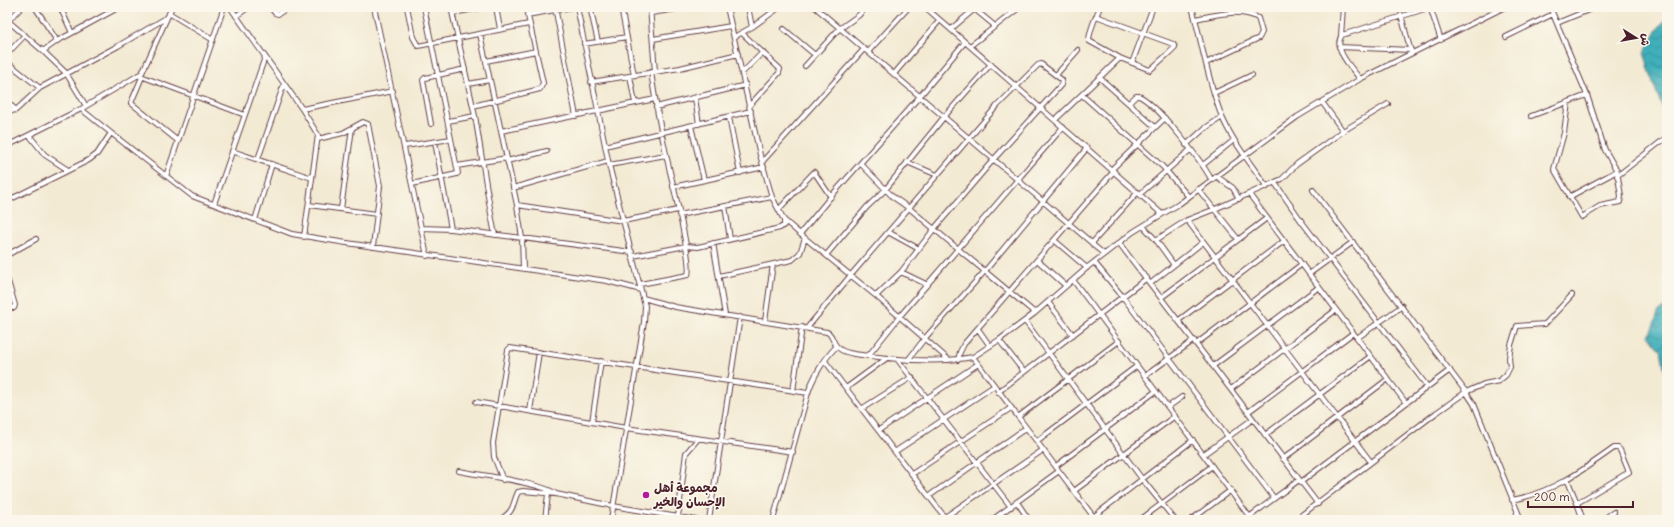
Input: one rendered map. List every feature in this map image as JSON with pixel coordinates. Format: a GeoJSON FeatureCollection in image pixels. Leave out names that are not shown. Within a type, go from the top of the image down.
{"type":"FeatureCollection","features":[{"type":"Feature","properties":{"kind":"street"},"geometry":{"type":"LineString","coordinates":[[22,7],[7,21],[66,72],[86,106]]}},
{"type":"Feature","properties":{"kind":"street"},"geometry":{"type":"LineString","coordinates":[[35,7],[57,41]]}},
{"type":"Feature","properties":{"kind":"street"},"geometry":{"type":"LineString","coordinates":[[60,7],[72,33]]}},
{"type":"Feature","properties":{"kind":"street"},"geometry":{"type":"LineString","coordinates":[[43,51],[57,41],[120,7]]}},
{"type":"Feature","properties":{"kind":"street"},"geometry":{"type":"LineString","coordinates":[[172,7],[140,76],[131,103],[178,141]]}},
{"type":"Feature","properties":{"kind":"street"},"geometry":{"type":"LineString","coordinates":[[166,176],[224,7]]}},
{"type":"Feature","properties":{"kind":"street"},"geometry":{"type":"LineString","coordinates":[[230,7],[302,109],[317,133],[318,139],[304,237]]}},
{"type":"Feature","properties":{"kind":"street"},"geometry":{"type":"LineString","coordinates":[[236,16],[249,7]]}},
{"type":"Feature","properties":{"kind":"street"},"geometry":{"type":"LineString","coordinates":[[270,7],[275,13],[278,14],[289,7]]}},
{"type":"Feature","properties":{"kind":"street"},"geometry":{"type":"LineString","coordinates":[[374,7],[405,146],[427,256]]}},
{"type":"Feature","properties":{"kind":"street"},"geometry":{"type":"LineString","coordinates":[[407,7],[416,44],[421,47],[529,24]]}},
{"type":"Feature","properties":{"kind":"street"},"geometry":{"type":"LineString","coordinates":[[412,184],[458,174],[424,7]]}},
{"type":"Feature","properties":{"kind":"street"},"geometry":{"type":"LineString","coordinates":[[452,7],[475,116],[495,235]]}},
{"type":"Feature","properties":{"kind":"street"},"geometry":{"type":"LineString","coordinates":[[453,13],[485,7]]}},
{"type":"Feature","properties":{"kind":"street"},"geometry":{"type":"LineString","coordinates":[[496,7],[500,29]]}},
{"type":"Feature","properties":{"kind":"street"},"geometry":{"type":"LineString","coordinates":[[473,106],[541,88],[542,84],[536,51],[526,7]]}},
{"type":"Feature","properties":{"kind":"street"},"geometry":{"type":"LineString","coordinates":[[527,15],[572,7]]}},
{"type":"Feature","properties":{"kind":"street"},"geometry":{"type":"LineString","coordinates":[[577,7],[605,146],[645,306],[644,322],[611,520]]}},
{"type":"Feature","properties":{"kind":"street"},"geometry":{"type":"LineString","coordinates":[[590,7],[598,42]]}},
{"type":"Feature","properties":{"kind":"street"},"geometry":{"type":"LineString","coordinates":[[621,7],[627,37],[635,103]]}},
{"type":"Feature","properties":{"kind":"street"},"geometry":{"type":"LineString","coordinates":[[640,284],[688,275],[689,271],[686,246],[656,107],[650,7]]}},
{"type":"Feature","properties":{"kind":"street"},"geometry":{"type":"LineString","coordinates":[[651,13],[689,7]]}},
{"type":"Feature","properties":{"kind":"street"},"geometry":{"type":"LineString","coordinates":[[727,7],[746,85],[762,162],[772,197],[784,220],[827,254],[949,360]]}},
{"type":"Feature","properties":{"kind":"street"},"geometry":{"type":"LineString","coordinates":[[748,7],[752,27]]}},
{"type":"Feature","properties":{"kind":"street"},"geometry":{"type":"LineString","coordinates":[[734,37],[752,27],[780,7]]}},
{"type":"Feature","properties":{"kind":"street"},"geometry":{"type":"LineString","coordinates":[[815,7],[1069,222],[1104,254]]}},
{"type":"Feature","properties":{"kind":"street"},"geometry":{"type":"LineString","coordinates":[[805,66],[840,28],[856,17],[866,7]]}},
{"type":"Feature","properties":{"kind":"street"},"geometry":{"type":"LineString","coordinates":[[868,52],[910,7]]}},
{"type":"Feature","properties":{"kind":"street"},"geometry":{"type":"LineString","coordinates":[[926,7],[1162,214]]}},
{"type":"Feature","properties":{"kind":"street"},"geometry":{"type":"LineString","coordinates":[[970,46],[1020,7]]}},
{"type":"Feature","properties":{"kind":"street"},"geometry":{"type":"LineString","coordinates":[[1096,16],[1173,44],[1175,47],[1151,69],[1146,69],[1120,58],[1090,42],[1089,36],[1096,16],[1100,7]]}},
{"type":"Feature","properties":{"kind":"street"},"geometry":{"type":"LineString","coordinates":[[1132,63],[1151,7]]}},
{"type":"Feature","properties":{"kind":"street"},"geometry":{"type":"LineString","coordinates":[[1192,7],[1214,93],[1222,117],[1234,140],[1267,187]]}},
{"type":"Feature","properties":{"kind":"street"},"geometry":{"type":"LineString","coordinates":[[1343,7],[1339,47],[1360,79]]}},
{"type":"Feature","properties":{"kind":"street"},"geometry":{"type":"LineString","coordinates":[[1341,36],[1401,15],[1431,7],[1441,40]]}},
{"type":"Feature","properties":{"kind":"street"},"geometry":{"type":"LineString","coordinates":[[643,298],[664,305],[802,327],[829,333],[836,347],[844,352],[908,360],[958,360],[973,357],[1035,313],[1104,254],[1198,189],[1297,117],[1360,79],[1411,52],[1441,40],[1505,7]]}},
{"type":"Feature","properties":{"kind":"street"},"geometry":{"type":"LineString","coordinates":[[1550,7],[1587,95],[1605,150],[1617,173],[1621,196],[1620,202],[1617,204],[1600,206],[1581,217],[1553,167],[1564,133],[1568,102]]}},
{"type":"Feature","properties":{"kind":"street"},"geometry":{"type":"LineString","coordinates":[[1557,23],[1596,7]]}},
{"type":"Feature","properties":{"kind":"street"},"geometry":{"type":"LineString","coordinates":[[951,29],[974,8],[995,26]]}},
{"type":"Feature","properties":{"kind":"street"},"geometry":{"type":"LineString","coordinates":[[556,9],[576,116]]}},
{"type":"Feature","properties":{"kind":"street"},"geometry":{"type":"LineString","coordinates":[[169,13],[213,40]]}},
{"type":"Feature","properties":{"kind":"street"},"geometry":{"type":"LineString","coordinates":[[1195,19],[1225,13],[1247,14],[1257,17],[1262,32],[1259,38],[1206,63]]}},
{"type":"Feature","properties":{"kind":"street"},"geometry":{"type":"LineString","coordinates":[[1506,37],[1553,14]]}},
{"type":"Feature","properties":{"kind":"street"},"geometry":{"type":"LineString","coordinates":[[1401,15],[1411,52]]}},
{"type":"Feature","properties":{"kind":"street"},"geometry":{"type":"LineString","coordinates":[[7,112],[16,110],[40,88],[66,72],[118,46],[167,18]]}},
{"type":"Feature","properties":{"kind":"street"},"geometry":{"type":"LineString","coordinates":[[894,74],[940,20]]}},
{"type":"Feature","properties":{"kind":"street"},"geometry":{"type":"LineString","coordinates":[[653,39],[731,26]]}},
{"type":"Feature","properties":{"kind":"street"},"geometry":{"type":"LineString","coordinates":[[784,29],[815,55]]}},
{"type":"Feature","properties":{"kind":"street"},"geometry":{"type":"LineString","coordinates":[[742,33],[778,66],[780,70],[750,105]]}},
{"type":"Feature","properties":{"kind":"street"},"geometry":{"type":"LineString","coordinates":[[480,34],[517,205],[522,238],[523,269]]}},
{"type":"Feature","properties":{"kind":"street"},"geometry":{"type":"LineString","coordinates":[[7,54],[25,35]]}},
{"type":"Feature","properties":{"kind":"street"},"geometry":{"type":"LineString","coordinates":[[584,44],[627,37]]}},
{"type":"Feature","properties":{"kind":"street"},"geometry":{"type":"LineString","coordinates":[[800,234],[965,42]]}},
{"type":"Feature","properties":{"kind":"street"},"geometry":{"type":"LineString","coordinates":[[1339,47],[1411,52]]}},
{"type":"Feature","properties":{"kind":"street"},"geometry":{"type":"LineString","coordinates":[[762,162],[864,49]]}},
{"type":"Feature","properties":{"kind":"street"},"geometry":{"type":"LineString","coordinates":[[1056,75],[1078,50]]}},
{"type":"Feature","properties":{"kind":"street"},"geometry":{"type":"LineString","coordinates":[[486,61],[536,51]]}},
{"type":"Feature","properties":{"kind":"street"},"geometry":{"type":"LineString","coordinates":[[743,72],[763,52]]}},
{"type":"Feature","properties":{"kind":"street"},"geometry":{"type":"LineString","coordinates":[[592,82],[680,68],[738,54]]}},
{"type":"Feature","properties":{"kind":"street"},"geometry":{"type":"LineString","coordinates":[[214,204],[265,57]]}},
{"type":"Feature","properties":{"kind":"street"},"geometry":{"type":"LineString","coordinates":[[1055,120],[1120,58]]}},
{"type":"Feature","properties":{"kind":"street"},"geometry":{"type":"LineString","coordinates":[[7,62],[40,88]]}},
{"type":"Feature","properties":{"kind":"street"},"geometry":{"type":"LineString","coordinates":[[827,254],[867,207],[885,190],[944,117],[990,64]]}},
{"type":"Feature","properties":{"kind":"street"},"geometry":{"type":"LineString","coordinates":[[807,328],[937,175],[1016,86],[1040,64],[1045,66],[1062,80],[1061,85],[994,159],[934,229],[901,272],[876,296]]}},
{"type":"Feature","properties":{"kind":"street"},"geometry":{"type":"LineString","coordinates":[[431,124],[422,84],[423,80],[425,78],[465,69]]}},
{"type":"Feature","properties":{"kind":"street"},"geometry":{"type":"LineString","coordinates":[[1214,93],[1252,75]]}},
{"type":"Feature","properties":{"kind":"street"},"geometry":{"type":"LineString","coordinates":[[140,76],[245,115]]}},
{"type":"Feature","properties":{"kind":"street"},"geometry":{"type":"LineString","coordinates":[[7,146],[81,109],[140,76]]}},
{"type":"Feature","properties":{"kind":"street"},"geometry":{"type":"LineString","coordinates":[[1100,78],[1156,127]]}},
{"type":"Feature","properties":{"kind":"street"},"geometry":{"type":"LineString","coordinates":[[468,84],[490,80]]}},
{"type":"Feature","properties":{"kind":"street"},"geometry":{"type":"LineString","coordinates":[[258,159],[284,84]]}},
{"type":"Feature","properties":{"kind":"street"},"geometry":{"type":"LineString","coordinates":[[656,107],[746,85]]}},
{"type":"Feature","properties":{"kind":"street"},"geometry":{"type":"LineString","coordinates":[[302,109],[393,91]]}},
{"type":"Feature","properties":{"kind":"street"},"geometry":{"type":"LineString","coordinates":[[1082,95],[1138,143],[1166,170],[1188,196]]}},
{"type":"Feature","properties":{"kind":"street"},"geometry":{"type":"LineString","coordinates":[[1531,116],[1587,95]]}},
{"type":"Feature","properties":{"kind":"street"},"geometry":{"type":"LineString","coordinates":[[1129,103],[1136,96],[1141,96],[1165,118],[1203,165],[1211,179]]}},
{"type":"Feature","properties":{"kind":"street"},"geometry":{"type":"LineString","coordinates":[[695,98],[699,124]]}},
{"type":"Feature","properties":{"kind":"street"},"geometry":{"type":"LineString","coordinates":[[501,131],[655,99]]}},
{"type":"Feature","properties":{"kind":"street"},"geometry":{"type":"LineString","coordinates":[[7,102],[16,110]]}},
{"type":"Feature","properties":{"kind":"street"},"geometry":{"type":"LineString","coordinates":[[1322,102],[1343,131]]}},
{"type":"Feature","properties":{"kind":"street"},"geometry":{"type":"LineString","coordinates":[[1156,240],[1187,220],[1215,210],[1275,183],[1288,175],[1297,164],[1343,131],[1388,104]]}},
{"type":"Feature","properties":{"kind":"street"},"geometry":{"type":"LineString","coordinates":[[81,109],[189,195],[304,237],[607,281],[641,290]]}},
{"type":"Feature","properties":{"kind":"street"},"geometry":{"type":"LineString","coordinates":[[605,146],[751,111]]}},
{"type":"Feature","properties":{"kind":"street"},"geometry":{"type":"LineString","coordinates":[[448,122],[475,116]]}},
{"type":"Feature","properties":{"kind":"street"},"geometry":{"type":"LineString","coordinates":[[729,117],[740,172]]}},
{"type":"Feature","properties":{"kind":"street"},"geometry":{"type":"LineString","coordinates":[[1186,145],[1204,129],[1222,117]]}},
{"type":"Feature","properties":{"kind":"street"},"geometry":{"type":"LineString","coordinates":[[958,360],[964,344],[1113,170],[1138,143],[1165,118]]}},
{"type":"Feature","properties":{"kind":"street"},"geometry":{"type":"LineString","coordinates":[[318,139],[343,133],[363,122],[368,124],[379,181],[373,247]]}},
{"type":"Feature","properties":{"kind":"street"},"geometry":{"type":"LineString","coordinates":[[691,126],[704,180]]}},
{"type":"Feature","properties":{"kind":"street"},"geometry":{"type":"LineString","coordinates":[[868,356],[900,316],[1063,127]]}},
{"type":"Feature","properties":{"kind":"street"},"geometry":{"type":"LineString","coordinates":[[341,209],[352,128]]}},
{"type":"Feature","properties":{"kind":"street"},"geometry":{"type":"LineString","coordinates":[[7,201],[94,157],[111,133]]}},
{"type":"Feature","properties":{"kind":"street"},"geometry":{"type":"LineString","coordinates":[[29,135],[45,155],[68,170]]}},
{"type":"Feature","properties":{"kind":"street"},"geometry":{"type":"LineString","coordinates":[[405,146],[451,138]]}},
{"type":"Feature","properties":{"kind":"street"},"geometry":{"type":"LineString","coordinates":[[1203,165],[1234,140]]}},
{"type":"Feature","properties":{"kind":"street"},"geometry":{"type":"LineString","coordinates":[[1569,197],[1617,173],[1663,140]]}},
{"type":"Feature","properties":{"kind":"street"},"geometry":{"type":"LineString","coordinates":[[435,142],[451,229]]}},
{"type":"Feature","properties":{"kind":"street"},"geometry":{"type":"LineString","coordinates":[[908,360],[925,338],[1044,201],[1087,148]]}},
{"type":"Feature","properties":{"kind":"street"},"geometry":{"type":"LineString","coordinates":[[457,166],[507,160],[547,150]]}},
{"type":"Feature","properties":{"kind":"street"},"geometry":{"type":"LineString","coordinates":[[1093,244],[1139,193],[1190,150]]}},
{"type":"Feature","properties":{"kind":"street"},"geometry":{"type":"LineString","coordinates":[[232,151],[312,178]]}},
{"type":"Feature","properties":{"kind":"street"},"geometry":{"type":"LineString","coordinates":[[513,188],[609,163],[666,155]]}},
{"type":"Feature","properties":{"kind":"street"},"geometry":{"type":"LineString","coordinates":[[908,162],[937,175]]}},
{"type":"Feature","properties":{"kind":"street"},"geometry":{"type":"LineString","coordinates":[[255,220],[272,164]]}},
{"type":"Feature","properties":{"kind":"street"},"geometry":{"type":"LineString","coordinates":[[861,164],[893,197],[909,208],[1035,313]]}},
{"type":"Feature","properties":{"kind":"street"},"geometry":{"type":"LineString","coordinates":[[673,187],[764,167]]}},
{"type":"Feature","properties":{"kind":"street"},"geometry":{"type":"LineString","coordinates":[[778,209],[814,172],[831,197]]}},
{"type":"Feature","properties":{"kind":"street"},"geometry":{"type":"LineString","coordinates":[[1216,176],[1233,188],[1239,199]]}},
{"type":"Feature","properties":{"kind":"street"},"geometry":{"type":"LineString","coordinates":[[1275,183],[1302,222],[1332,259],[1427,386]]}},
{"type":"Feature","properties":{"kind":"street"},"geometry":{"type":"LineString","coordinates":[[1198,189],[1238,239]]}},
{"type":"Feature","properties":{"kind":"street"},"geometry":{"type":"LineString","coordinates":[[1313,190],[1402,306],[1474,404],[1521,520]]}},
{"type":"Feature","properties":{"kind":"street"},"geometry":{"type":"LineString","coordinates":[[1249,194],[1406,403]]}},
{"type":"Feature","properties":{"kind":"street"},"geometry":{"type":"LineString","coordinates":[[679,215],[772,197]]}},
{"type":"Feature","properties":{"kind":"street"},"geometry":{"type":"LineString","coordinates":[[309,205],[377,214]]}},
{"type":"Feature","properties":{"kind":"street"},"geometry":{"type":"LineString","coordinates":[[517,205],[624,221],[678,210]]}},
{"type":"Feature","properties":{"kind":"street"},"geometry":{"type":"LineString","coordinates":[[725,206],[730,239]]}},
{"type":"Feature","properties":{"kind":"street"},"geometry":{"type":"LineString","coordinates":[[1162,297],[1267,218]]}},
{"type":"Feature","properties":{"kind":"street"},"geometry":{"type":"LineString","coordinates":[[421,228],[451,229],[632,254],[686,246],[698,247],[780,228],[784,225],[784,220]]}},
{"type":"Feature","properties":{"kind":"street"},"geometry":{"type":"LineString","coordinates":[[1187,220],[1202,243],[1232,280],[1354,442],[1371,462]]}},
{"type":"Feature","properties":{"kind":"street"},"geometry":{"type":"LineString","coordinates":[[1143,226],[1156,240],[1174,265]]}},
{"type":"Feature","properties":{"kind":"street"},"geometry":{"type":"LineString","coordinates":[[888,232],[919,249]]}},
{"type":"Feature","properties":{"kind":"street"},"geometry":{"type":"LineString","coordinates":[[719,276],[792,260],[796,258],[802,249],[805,238]]}},
{"type":"Feature","properties":{"kind":"street"},"geometry":{"type":"LineString","coordinates":[[7,255],[36,240]]}},
{"type":"Feature","properties":{"kind":"street"},"geometry":{"type":"LineString","coordinates":[[1054,240],[1087,268]]}},
{"type":"Feature","properties":{"kind":"street"},"geometry":{"type":"LineString","coordinates":[[1179,320],[1284,240]]}},
{"type":"Feature","properties":{"kind":"street"},"geometry":{"type":"LineString","coordinates":[[1309,274],[1332,259],[1353,242]]}},
{"type":"Feature","properties":{"kind":"street"},"geometry":{"type":"LineString","coordinates":[[713,243],[725,315]]}},
{"type":"Feature","properties":{"kind":"street"},"geometry":{"type":"LineString","coordinates":[[1119,243],[1162,297],[1318,504]]}},
{"type":"Feature","properties":{"kind":"street"},"geometry":{"type":"LineString","coordinates":[[1151,283],[1202,243]]}},
{"type":"Feature","properties":{"kind":"street"},"geometry":{"type":"LineString","coordinates":[[1037,260],[1066,286]]}},
{"type":"Feature","properties":{"kind":"street"},"geometry":{"type":"LineString","coordinates":[[1094,262],[1123,297],[1274,498]]}},
{"type":"Feature","properties":{"kind":"street"},"geometry":{"type":"LineString","coordinates":[[765,321],[773,264]]}},
{"type":"Feature","properties":{"kind":"street"},"geometry":{"type":"LineString","coordinates":[[1145,376],[1169,358],[1250,304],[1302,264]]}},
{"type":"Feature","properties":{"kind":"street"},"geometry":{"type":"LineString","coordinates":[[901,272],[928,285]]}},
{"type":"Feature","properties":{"kind":"street"},"geometry":{"type":"LineString","coordinates":[[7,278],[15,305],[14,308],[7,307]]}},
{"type":"Feature","properties":{"kind":"street"},"geometry":{"type":"LineString","coordinates":[[998,392],[1147,278]]}},
{"type":"Feature","properties":{"kind":"street"},"geometry":{"type":"LineString","coordinates":[[1072,280],[1251,518]]}},
{"type":"Feature","properties":{"kind":"street"},"geometry":{"type":"LineString","coordinates":[[1214,366],[1319,287]]}},
{"type":"Feature","properties":{"kind":"street"},"geometry":{"type":"LineString","coordinates":[[1296,520],[1436,413],[1466,392],[1484,384],[1503,379],[1510,367],[1509,352],[1517,326],[1545,324],[1572,295]]}},
{"type":"Feature","properties":{"kind":"street"},"geometry":{"type":"LineString","coordinates":[[1048,302],[1073,335]]}},
{"type":"Feature","properties":{"kind":"street"},"geometry":{"type":"LineString","coordinates":[[1357,338],[1402,306]]}},
{"type":"Feature","properties":{"kind":"street"},"geometry":{"type":"LineString","coordinates":[[1231,390],[1336,310]]}},
{"type":"Feature","properties":{"kind":"street"},"geometry":{"type":"LineString","coordinates":[[709,520],[729,381],[740,317]]}},
{"type":"Feature","properties":{"kind":"street"},"geometry":{"type":"LineString","coordinates":[[1024,321],[1142,479],[1175,520]]}},
{"type":"Feature","properties":{"kind":"street"},"geometry":{"type":"LineString","coordinates":[[792,391],[802,327]]}},
{"type":"Feature","properties":{"kind":"street"},"geometry":{"type":"LineString","coordinates":[[978,329],[990,346]]}},
{"type":"Feature","properties":{"kind":"street"},"geometry":{"type":"LineString","coordinates":[[1248,412],[1353,333]]}},
{"type":"Feature","properties":{"kind":"street"},"geometry":{"type":"LineString","coordinates":[[999,340],[1024,372]]}},
{"type":"Feature","properties":{"kind":"street"},"geometry":{"type":"LineString","coordinates":[[1018,417],[1118,341]]}},
{"type":"Feature","properties":{"kind":"street"},"geometry":{"type":"LineString","coordinates":[[773,520],[811,382],[830,353],[836,347]]}},
{"type":"Feature","properties":{"kind":"street"},"geometry":{"type":"LineString","coordinates":[[503,480],[496,465],[493,450],[509,348],[808,393]]}},
{"type":"Feature","properties":{"kind":"street"},"geometry":{"type":"LineString","coordinates":[[530,411],[539,352]]}},
{"type":"Feature","properties":{"kind":"street"},"geometry":{"type":"LineString","coordinates":[[1265,435],[1370,356]]}},
{"type":"Feature","properties":{"kind":"street"},"geometry":{"type":"LineString","coordinates":[[973,357],[1094,518],[1193,440]]}},
{"type":"Feature","properties":{"kind":"street"},"geometry":{"type":"LineString","coordinates":[[846,388],[887,358]]}},
{"type":"Feature","properties":{"kind":"street"},"geometry":{"type":"LineString","coordinates":[[897,359],[928,397],[943,420],[1011,507]]}},
{"type":"Feature","properties":{"kind":"street"},"geometry":{"type":"LineString","coordinates":[[592,422],[601,361]]}},
{"type":"Feature","properties":{"kind":"street"},"geometry":{"type":"LineString","coordinates":[[825,361],[946,518],[1043,450]]}},
{"type":"Feature","properties":{"kind":"street"},"geometry":{"type":"LineString","coordinates":[[879,430],[978,364]]}},
{"type":"Feature","properties":{"kind":"street"},"geometry":{"type":"LineString","coordinates":[[1037,441],[1137,366]]}},
{"type":"Feature","properties":{"kind":"street"},"geometry":{"type":"LineString","coordinates":[[1245,520],[1251,518],[1274,498],[1354,442],[1450,370]]}},
{"type":"Feature","properties":{"kind":"street"},"geometry":{"type":"LineString","coordinates":[[862,408],[912,377]]}},
{"type":"Feature","properties":{"kind":"street"},"geometry":{"type":"LineString","coordinates":[[1283,459],[1388,379]]}},
{"type":"Feature","properties":{"kind":"street"},"geometry":{"type":"LineString","coordinates":[[896,452],[994,386]]}},
{"type":"Feature","properties":{"kind":"street"},"geometry":{"type":"LineString","coordinates":[[1056,466],[1156,391]]}},
{"type":"Feature","properties":{"kind":"street"},"geometry":{"type":"LineString","coordinates":[[1168,407],[1182,397]]}},
{"type":"Feature","properties":{"kind":"street"},"geometry":{"type":"LineString","coordinates":[[476,402],[626,428],[792,452]]}},
{"type":"Feature","properties":{"kind":"street"},"geometry":{"type":"LineString","coordinates":[[912,474],[1011,408]]}},
{"type":"Feature","properties":{"kind":"street"},"geometry":{"type":"LineString","coordinates":[[1074,491],[1175,416]]}},
{"type":"Feature","properties":{"kind":"street"},"geometry":{"type":"LineString","coordinates":[[1204,454],[1253,419]]}},
{"type":"Feature","properties":{"kind":"street"},"geometry":{"type":"LineString","coordinates":[[929,496],[1026,428]]}},
{"type":"Feature","properties":{"kind":"street"},"geometry":{"type":"LineString","coordinates":[[677,518],[686,453],[698,439]]}},
{"type":"Feature","properties":{"kind":"street"},"geometry":{"type":"LineString","coordinates":[[1512,500],[1532,496],[1567,479],[1582,471],[1614,448],[1618,448],[1629,472],[1577,503]]}},
{"type":"Feature","properties":{"kind":"street"},"geometry":{"type":"LineString","coordinates":[[1140,520],[1212,466]]}},
{"type":"Feature","properties":{"kind":"street"},"geometry":{"type":"LineString","coordinates":[[459,471],[546,489],[556,494]]}},
{"type":"Feature","properties":{"kind":"street"},"geometry":{"type":"LineString","coordinates":[[992,520],[1059,471]]}},
{"type":"Feature","properties":{"kind":"street"},"geometry":{"type":"LineString","coordinates":[[1567,479],[1583,520]]}},
{"type":"Feature","properties":{"kind":"street"},"geometry":{"type":"LineString","coordinates":[[1191,520],[1231,490]]}},
{"type":"Feature","properties":{"kind":"street"},"geometry":{"type":"LineString","coordinates":[[500,520],[513,510],[518,492],[523,491],[556,494],[677,518],[696,520]]}},
{"type":"Feature","properties":{"kind":"street"},"geometry":{"type":"LineString","coordinates":[[545,520],[548,494]]}},
{"type":"Feature","properties":{"kind":"street"},"geometry":{"type":"LineString","coordinates":[[1017,502],[1029,520]]}},
{"type":"Feature","properties":{"kind":"street"},"geometry":{"type":"LineString","coordinates":[[1516,520],[1517,512]]}},
{"type":"Feature","properties":{"kind":"street"},"geometry":{"type":"LineString","coordinates":[[1602,520],[1614,512]]}},
{"type":"Feature","properties":{"kind":"water"},"geometry":{"type":"Polygon","coordinates":[[[1667,18],[1667,114],[1664,112],[1653,83],[1644,52],[1661,24],[1667,18]]]}},
{"type":"Feature","properties":{"kind":"water"},"geometry":{"type":"Polygon","coordinates":[[[1667,306],[1667,386],[1661,350],[1649,336],[1659,311],[1667,306]]]}},
{"type":"Feature","properties":{"kind":"water"},"geometry":{"type":"Polygon","coordinates":[[[1667,386],[1667,427],[1665,420],[1667,386]]]}},
{"type":"Feature","properties":{"kind":"place","name":"مجموعة أهل الإحسان والخير"},"geometry":{"type":"Point","coordinates":[646,495]}}]}
